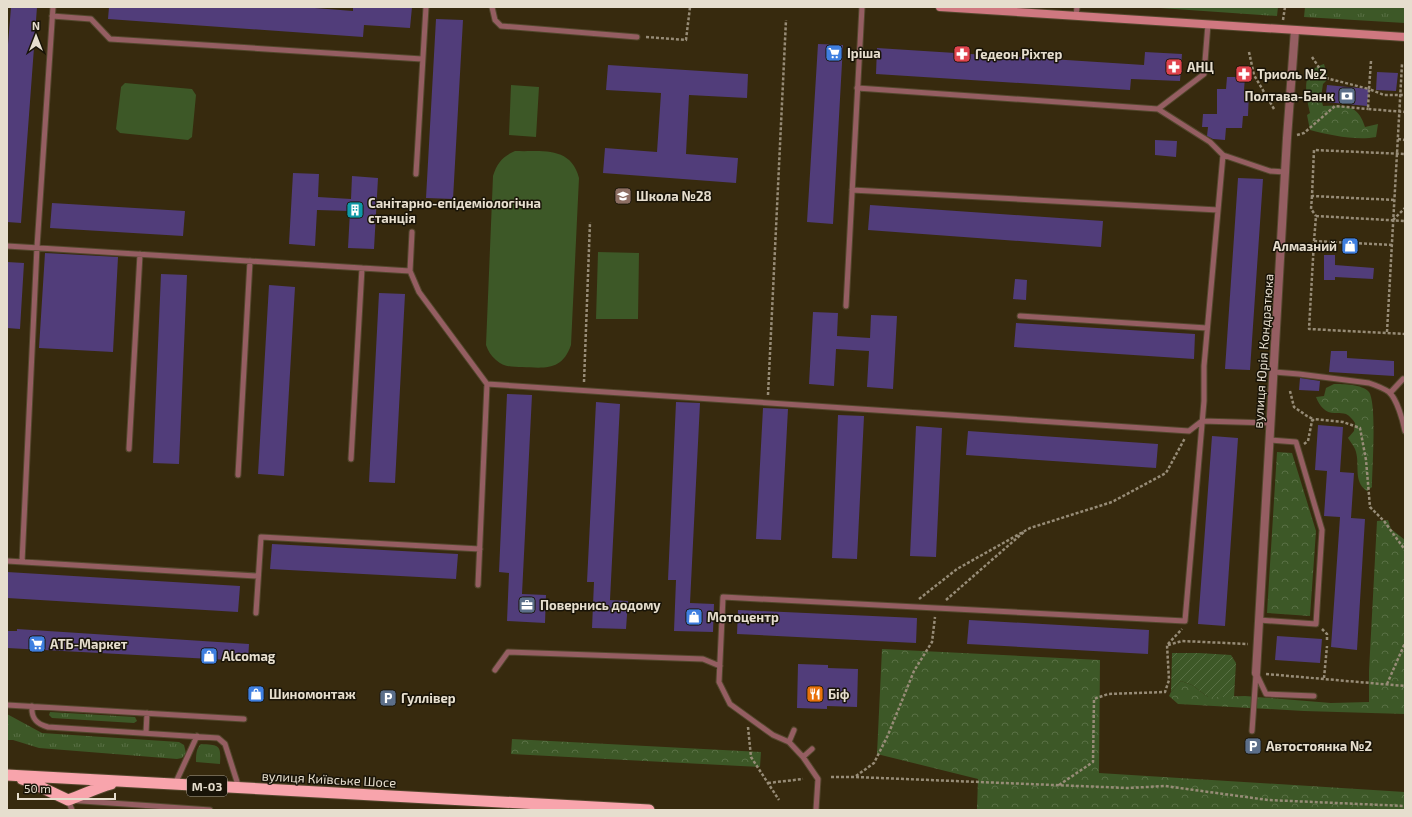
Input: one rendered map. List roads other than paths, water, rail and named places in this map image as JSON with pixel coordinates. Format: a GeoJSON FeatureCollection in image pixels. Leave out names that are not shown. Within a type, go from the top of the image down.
{"type":"FeatureCollection","features":[{"type":"Feature","properties":{"kind":"highway","name":"вулиця Київське Шосе"},"geometry":{"type":"LineString","coordinates":[[7,775],[649,810]]}},
{"type":"Feature","properties":{"kind":"highway"},"geometry":{"type":"LineString","coordinates":[[7,775],[28,781],[70,805],[103,786],[134,782]]}},
{"type":"Feature","properties":{"kind":"main road"},"geometry":{"type":"LineString","coordinates":[[940,7],[1405,37]]}},
{"type":"Feature","properties":{"kind":"street","name":"вулиця Юрія Кондратюка"},"geometry":{"type":"LineString","coordinates":[[1256,673],[1287,138],[1295,30]]}},
{"type":"Feature","properties":{"kind":"lane"},"geometry":{"type":"LineString","coordinates":[[22,562],[37,248],[53,7]]}},
{"type":"Feature","properties":{"kind":"lane"},"geometry":{"type":"LineString","coordinates":[[416,174],[426,7]]}},
{"type":"Feature","properties":{"kind":"lane"},"geometry":{"type":"LineString","coordinates":[[492,7],[495,20],[501,26],[637,37]]}},
{"type":"Feature","properties":{"kind":"lane"},"geometry":{"type":"LineString","coordinates":[[846,306],[862,7]]}},
{"type":"Feature","properties":{"kind":"lane"},"geometry":{"type":"LineString","coordinates":[[1076,16],[1077,7]]}},
{"type":"Feature","properties":{"kind":"lane"},"geometry":{"type":"LineString","coordinates":[[52,16],[91,19],[110,39],[422,59]]}},
{"type":"Feature","properties":{"kind":"lane"},"geometry":{"type":"LineString","coordinates":[[1158,109],[1204,74],[1208,24]]}},
{"type":"Feature","properties":{"kind":"lane"},"geometry":{"type":"LineString","coordinates":[[857,88],[1158,109],[1210,142],[1223,154],[1270,171],[1285,172]]}},
{"type":"Feature","properties":{"kind":"lane"},"geometry":{"type":"LineString","coordinates":[[816,810],[818,778],[804,757],[789,742],[773,734],[730,704],[719,682],[723,596],[1185,621],[1204,401],[1204,366],[1207,328],[1223,154]]}},
{"type":"Feature","properties":{"kind":"lane"},"geometry":{"type":"LineString","coordinates":[[852,190],[1218,210]]}},
{"type":"Feature","properties":{"kind":"lane"},"geometry":{"type":"LineString","coordinates":[[412,232],[410,271],[419,292],[487,384],[478,585]]}},
{"type":"Feature","properties":{"kind":"lane"},"geometry":{"type":"LineString","coordinates":[[7,246],[410,271]]}},
{"type":"Feature","properties":{"kind":"lane"},"geometry":{"type":"LineString","coordinates":[[129,449],[140,254]]}},
{"type":"Feature","properties":{"kind":"lane"},"geometry":{"type":"LineString","coordinates":[[238,475],[250,261]]}},
{"type":"Feature","properties":{"kind":"lane"},"geometry":{"type":"LineString","coordinates":[[351,458],[362,268]]}},
{"type":"Feature","properties":{"kind":"lane"},"geometry":{"type":"LineString","coordinates":[[1020,316],[1207,328]]}},
{"type":"Feature","properties":{"kind":"lane"},"geometry":{"type":"LineString","coordinates":[[1274,372],[1369,383],[1390,393],[1399,411],[1405,430]]}},
{"type":"Feature","properties":{"kind":"lane"},"geometry":{"type":"LineString","coordinates":[[1390,393],[1403,379]]}},
{"type":"Feature","properties":{"kind":"lane"},"geometry":{"type":"LineString","coordinates":[[487,384],[1189,431],[1202,421],[1270,423]]}},
{"type":"Feature","properties":{"kind":"lane"},"geometry":{"type":"LineString","coordinates":[[1259,620],[1316,624],[1322,530],[1296,442],[1269,440]]}},
{"type":"Feature","properties":{"kind":"lane"},"geometry":{"type":"LineString","coordinates":[[256,613],[260,537],[480,549]]}},
{"type":"Feature","properties":{"kind":"lane"},"geometry":{"type":"LineString","coordinates":[[7,561],[258,576]]}},
{"type":"Feature","properties":{"kind":"lane"},"geometry":{"type":"LineString","coordinates":[[495,670],[508,652],[703,659],[720,666]]}},
{"type":"Feature","properties":{"kind":"lane"},"geometry":{"type":"LineString","coordinates":[[1256,673],[1266,694],[1314,696]]}},
{"type":"Feature","properties":{"kind":"lane"},"geometry":{"type":"LineString","coordinates":[[1252,731],[1256,673]]}},
{"type":"Feature","properties":{"kind":"lane"},"geometry":{"type":"LineString","coordinates":[[7,705],[244,719]]}},
{"type":"Feature","properties":{"kind":"lane"},"geometry":{"type":"LineString","coordinates":[[32,706],[33,717],[43,726],[218,738],[225,744],[239,788]]}},
{"type":"Feature","properties":{"kind":"lane"},"geometry":{"type":"LineString","coordinates":[[146,733],[147,713]]}},
{"type":"Feature","properties":{"kind":"lane"},"geometry":{"type":"LineString","coordinates":[[789,742],[794,730]]}},
{"type":"Feature","properties":{"kind":"lane"},"geometry":{"type":"LineString","coordinates":[[175,784],[197,736]]}},
{"type":"Feature","properties":{"kind":"lane"},"geometry":{"type":"LineString","coordinates":[[804,757],[812,749]]}},
{"type":"Feature","properties":{"kind":"lane"},"geometry":{"type":"LineString","coordinates":[[70,805],[210,810]]}},
{"type":"Feature","properties":{"kind":"place","name":"Іріша"},"geometry":{"type":"Point","coordinates":[834,53]}},
{"type":"Feature","properties":{"kind":"place","name":"Гедеон Ріхтер"},"geometry":{"type":"Point","coordinates":[962,54]}},
{"type":"Feature","properties":{"kind":"place","name":"АНЦ"},"geometry":{"type":"Point","coordinates":[1174,67]}},
{"type":"Feature","properties":{"kind":"place","name":"Триоль №2"},"geometry":{"type":"Point","coordinates":[1244,74]}},
{"type":"Feature","properties":{"kind":"place","name":"Полтава-Банк"},"geometry":{"type":"Point","coordinates":[1347,96]}},
{"type":"Feature","properties":{"kind":"place","name":"Школа №28"},"geometry":{"type":"Point","coordinates":[623,196]}},
{"type":"Feature","properties":{"kind":"place","name":"Санітарно-епідеміологічна станція"},"geometry":{"type":"Point","coordinates":[355,210]}},
{"type":"Feature","properties":{"kind":"place","name":"Алмазний"},"geometry":{"type":"Point","coordinates":[1350,246]}},
{"type":"Feature","properties":{"kind":"place","name":"Повернись додому"},"geometry":{"type":"Point","coordinates":[527,605]}},
{"type":"Feature","properties":{"kind":"place","name":"Мотоцентр"},"geometry":{"type":"Point","coordinates":[694,617]}},
{"type":"Feature","properties":{"kind":"place","name":"АТБ-Маркет"},"geometry":{"type":"Point","coordinates":[37,644]}},
{"type":"Feature","properties":{"kind":"place","name":"Alcomag"},"geometry":{"type":"Point","coordinates":[209,656]}},
{"type":"Feature","properties":{"kind":"place","name":"Шиномонтаж"},"geometry":{"type":"Point","coordinates":[256,694]}},
{"type":"Feature","properties":{"kind":"place","name":"Біф"},"geometry":{"type":"Point","coordinates":[815,694]}},
{"type":"Feature","properties":{"kind":"place","name":"Гуллівер"},"geometry":{"type":"Point","coordinates":[388,698]}},
{"type":"Feature","properties":{"kind":"place","name":"Автостоянка №2"},"geometry":{"type":"Point","coordinates":[1253,746]}}]}
